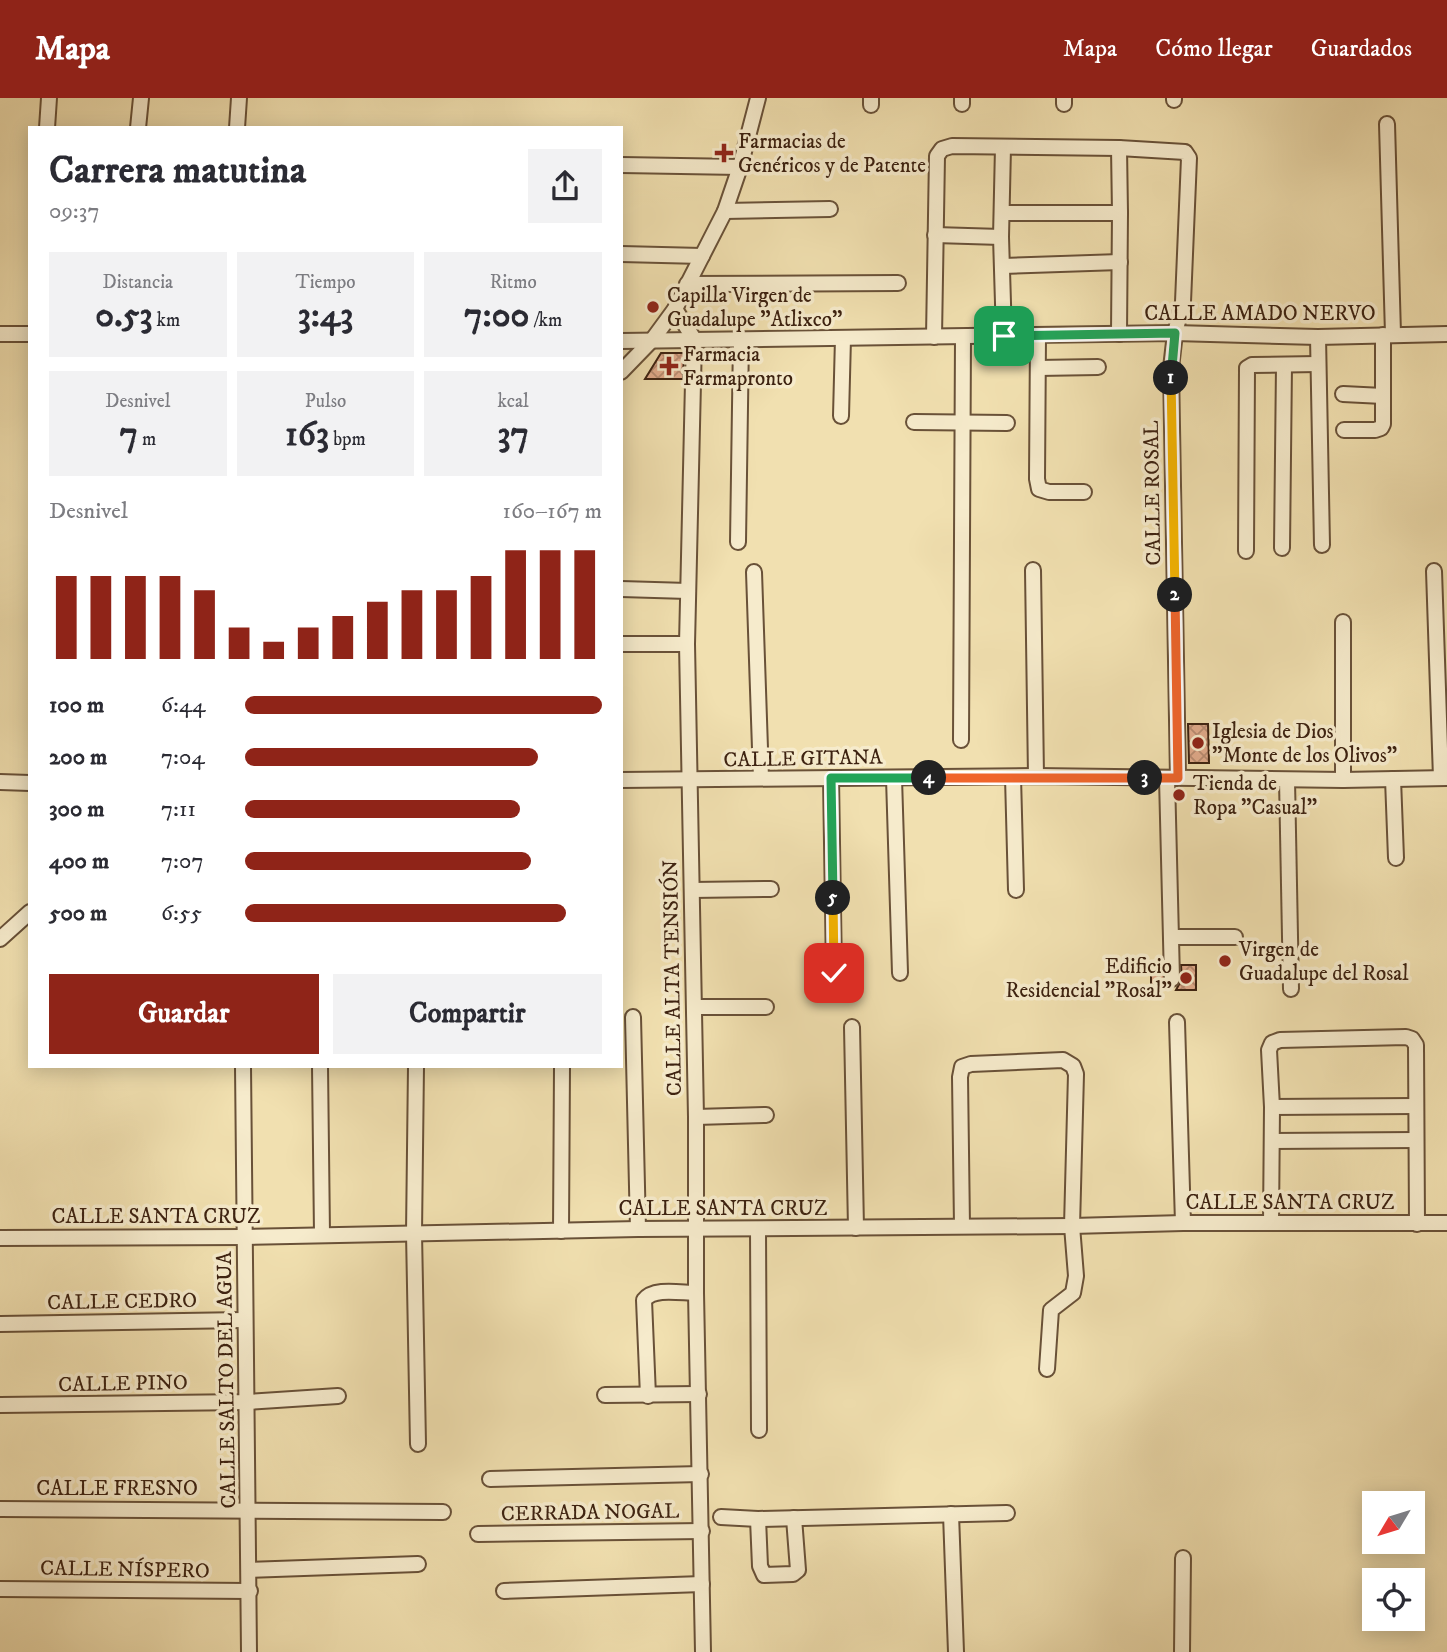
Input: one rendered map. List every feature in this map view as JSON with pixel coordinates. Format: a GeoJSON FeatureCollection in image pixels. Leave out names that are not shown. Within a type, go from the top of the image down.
{"type":"FeatureCollection","features":[{"type":"Feature","properties":{"kind":"street"},"geometry":{"type":"LineString","coordinates":[[47,126],[49,98]]}},
{"type":"Feature","properties":{"kind":"street"},"geometry":{"type":"LineString","coordinates":[[138,126],[141,98]]}},
{"type":"Feature","properties":{"kind":"street"},"geometry":{"type":"LineString","coordinates":[[237,126],[239,98]]}},
{"type":"Feature","properties":{"kind":"street"},"geometry":{"type":"LineString","coordinates":[[623,370],[653,339],[675,309],[725,211],[758,98]]}},
{"type":"Feature","properties":{"kind":"street"},"geometry":{"type":"LineString","coordinates":[[1344,430],[1381,428],[1388,334],[1387,124]]}},
{"type":"Feature","properties":{"kind":"street"},"geometry":{"type":"LineString","coordinates":[[934,337],[937,156],[942,149],[951,146],[1119,148],[1119,334]]}},
{"type":"Feature","properties":{"kind":"street"},"geometry":{"type":"LineString","coordinates":[[1003,147],[1001,237],[1004,336]]}},
{"type":"Feature","properties":{"kind":"street","name":"CALLE ROSAL"},"geometry":{"type":"LineString","coordinates":[[1119,148],[1176,150],[1185,152],[1188,158],[1182,302],[1171,368],[1172,979]]}},
{"type":"Feature","properties":{"kind":"street"},"geometry":{"type":"LineString","coordinates":[[623,165],[740,167]]}},
{"type":"Feature","properties":{"kind":"street"},"geometry":{"type":"LineString","coordinates":[[725,211],[830,209]]}},
{"type":"Feature","properties":{"kind":"street"},"geometry":{"type":"LineString","coordinates":[[1003,213],[1121,212]]}},
{"type":"Feature","properties":{"kind":"street"},"geometry":{"type":"LineString","coordinates":[[935,235],[1001,237]]}},
{"type":"Feature","properties":{"kind":"street"},"geometry":{"type":"LineString","coordinates":[[623,254],[702,256]]}},
{"type":"Feature","properties":{"kind":"street"},"geometry":{"type":"LineString","coordinates":[[1003,266],[1120,262]]}},
{"type":"Feature","properties":{"kind":"street"},"geometry":{"type":"LineString","coordinates":[[687,284],[898,283]]}},
{"type":"Feature","properties":{"kind":"street"},"geometry":{"type":"LineString","coordinates":[[675,309],[694,339]]}},
{"type":"Feature","properties":{"kind":"street","name":"CALLE AMADO NERVO"},"geometry":{"type":"LineString","coordinates":[[623,341],[1175,333],[1318,337],[1447,334]]}},
{"type":"Feature","properties":{"kind":"street"},"geometry":{"type":"LineString","coordinates":[[0,334],[28,334]]}},
{"type":"Feature","properties":{"kind":"street"},"geometry":{"type":"LineString","coordinates":[[1038,336],[1039,489],[1049,492],[1084,492]]}},
{"type":"Feature","properties":{"kind":"street"},"geometry":{"type":"LineString","coordinates":[[1318,337],[1322,545]]}},
{"type":"Feature","properties":{"kind":"street"},"geometry":{"type":"LineString","coordinates":[[841,416],[843,338]]}},
{"type":"Feature","properties":{"kind":"street"},"geometry":{"type":"LineString","coordinates":[[961,740],[963,338]]}},
{"type":"Feature","properties":{"kind":"street","name":"CALLE ALTA TENSIÓN"},"geometry":{"type":"LineString","coordinates":[[694,339],[687,644],[703,1652]]}},
{"type":"Feature","properties":{"kind":"street"},"geometry":{"type":"LineString","coordinates":[[738,542],[741,339]]}},
{"type":"Feature","properties":{"kind":"street"},"geometry":{"type":"LineString","coordinates":[[1245,551],[1245,373],[1252,365],[1318,364]]}},
{"type":"Feature","properties":{"kind":"street"},"geometry":{"type":"LineString","coordinates":[[1282,548],[1284,365]]}},
{"type":"Feature","properties":{"kind":"street"},"geometry":{"type":"LineString","coordinates":[[1038,368],[1098,367]]}},
{"type":"Feature","properties":{"kind":"street"},"geometry":{"type":"LineString","coordinates":[[1343,394],[1383,396]]}},
{"type":"Feature","properties":{"kind":"street"},"geometry":{"type":"LineString","coordinates":[[914,422],[1007,423]]}},
{"type":"Feature","properties":{"kind":"street"},"geometry":{"type":"LineString","coordinates":[[1033,570],[1036,776]]}},
{"type":"Feature","properties":{"kind":"street"},"geometry":{"type":"LineString","coordinates":[[1434,571],[1444,778]]}},
{"type":"Feature","properties":{"kind":"street"},"geometry":{"type":"LineString","coordinates":[[754,572],[761,778]]}},
{"type":"Feature","properties":{"kind":"street"},"geometry":{"type":"LineString","coordinates":[[623,589],[688,591]]}},
{"type":"Feature","properties":{"kind":"street"},"geometry":{"type":"LineString","coordinates":[[1343,622],[1343,780]]}},
{"type":"Feature","properties":{"kind":"street"},"geometry":{"type":"LineString","coordinates":[[623,644],[687,644]]}},
{"type":"Feature","properties":{"kind":"street","name":"CALLE GITANA"},"geometry":{"type":"LineString","coordinates":[[623,780],[1036,776],[1287,780],[1444,778]]}},
{"type":"Feature","properties":{"kind":"street"},"geometry":{"type":"LineString","coordinates":[[1013,777],[1016,890]]}},
{"type":"Feature","properties":{"kind":"street"},"geometry":{"type":"LineString","coordinates":[[831,778],[834,973]]}},
{"type":"Feature","properties":{"kind":"street"},"geometry":{"type":"LineString","coordinates":[[894,778],[900,973]]}},
{"type":"Feature","properties":{"kind":"street"},"geometry":{"type":"LineString","coordinates":[[1393,779],[1396,858]]}},
{"type":"Feature","properties":{"kind":"street"},"geometry":{"type":"LineString","coordinates":[[1287,780],[1291,989]]}},
{"type":"Feature","properties":{"kind":"street"},"geometry":{"type":"LineString","coordinates":[[0,782],[28,783]]}},
{"type":"Feature","properties":{"kind":"street"},"geometry":{"type":"LineString","coordinates":[[692,890],[771,889]]}},
{"type":"Feature","properties":{"kind":"street"},"geometry":{"type":"LineString","coordinates":[[0,939],[28,914]]}},
{"type":"Feature","properties":{"kind":"street"},"geometry":{"type":"LineString","coordinates":[[1171,937],[1235,937]]}},
{"type":"Feature","properties":{"kind":"street"},"geometry":{"type":"LineString","coordinates":[[694,1007],[766,1006]]}},
{"type":"Feature","properties":{"kind":"street"},"geometry":{"type":"LineString","coordinates":[[632,1017],[638,1229]]}},
{"type":"Feature","properties":{"kind":"street"},"geometry":{"type":"LineString","coordinates":[[1177,1022],[1183,1223]]}},
{"type":"Feature","properties":{"kind":"street"},"geometry":{"type":"LineString","coordinates":[[852,1027],[856,1228]]}},
{"type":"Feature","properties":{"kind":"street"},"geometry":{"type":"LineString","coordinates":[[1271,1223],[1272,1107],[1269,1050],[1272,1043],[1280,1040],[1406,1037],[1412,1039],[1416,1045],[1414,1106],[1417,1224]]}},
{"type":"Feature","properties":{"kind":"street"},"geometry":{"type":"LineString","coordinates":[[962,1226],[962,1067],[971,1064],[1063,1060],[1073,1066],[1076,1074],[1072,1226],[1074,1284],[1073,1293],[1051,1310],[1047,1369]]}},
{"type":"Feature","properties":{"kind":"street","name":"CALLE SALTO DEL AGUA"},"geometry":{"type":"LineString","coordinates":[[243,1068],[249,1652]]}},
{"type":"Feature","properties":{"kind":"street"},"geometry":{"type":"LineString","coordinates":[[320,1068],[323,1234]]}},
{"type":"Feature","properties":{"kind":"street"},"geometry":{"type":"LineString","coordinates":[[416,1068],[414,1233],[418,1444]]}},
{"type":"Feature","properties":{"kind":"street"},"geometry":{"type":"LineString","coordinates":[[561,1231],[562,1068]]}},
{"type":"Feature","properties":{"kind":"street"},"geometry":{"type":"LineString","coordinates":[[1272,1107],[1414,1106]]}},
{"type":"Feature","properties":{"kind":"street"},"geometry":{"type":"LineString","coordinates":[[696,1117],[766,1115]]}},
{"type":"Feature","properties":{"kind":"street"},"geometry":{"type":"LineString","coordinates":[[1272,1142],[1416,1140]]}},
{"type":"Feature","properties":{"kind":"street","name":"CALLE SANTA CRUZ"},"geometry":{"type":"LineString","coordinates":[[0,1238],[245,1237],[638,1229],[1183,1223],[1447,1223]]}},
{"type":"Feature","properties":{"kind":"street"},"geometry":{"type":"LineString","coordinates":[[758,1229],[759,1430]]}},
{"type":"Feature","properties":{"kind":"street"},"geometry":{"type":"LineString","coordinates":[[648,1396],[644,1300],[648,1294],[655,1292],[696,1293]]}},
{"type":"Feature","properties":{"kind":"street","name":"CALLE CEDRO"},"geometry":{"type":"LineString","coordinates":[[0,1324],[244,1320]]}},
{"type":"Feature","properties":{"kind":"street"},"geometry":{"type":"LineString","coordinates":[[605,1395],[699,1394]]}},
{"type":"Feature","properties":{"kind":"street","name":"CALLE PINO"},"geometry":{"type":"LineString","coordinates":[[0,1405],[247,1402],[338,1396]]}},
{"type":"Feature","properties":{"kind":"street"},"geometry":{"type":"LineString","coordinates":[[490,1479],[701,1474]]}},
{"type":"Feature","properties":{"kind":"street","name":"CALLE FRESNO"},"geometry":{"type":"LineString","coordinates":[[0,1509],[443,1512]]}},
{"type":"Feature","properties":{"kind":"street"},"geometry":{"type":"LineString","coordinates":[[721,1517],[758,1519],[1007,1513]]}},
{"type":"Feature","properties":{"kind":"street"},"geometry":{"type":"LineString","coordinates":[[951,1514],[956,1652]]}},
{"type":"Feature","properties":{"kind":"street"},"geometry":{"type":"LineString","coordinates":[[758,1519],[760,1566],[764,1575],[793,1574],[798,1570],[794,1518]]}},
{"type":"Feature","properties":{"kind":"street","name":"CERRADA NOGAL"},"geometry":{"type":"LineString","coordinates":[[478,1534],[702,1531]]}},
{"type":"Feature","properties":{"kind":"street"},"geometry":{"type":"LineString","coordinates":[[1182,1652],[1183,1558]]}},
{"type":"Feature","properties":{"kind":"street"},"geometry":{"type":"LineString","coordinates":[[250,1570],[418,1564]]}},
{"type":"Feature","properties":{"kind":"street"},"geometry":{"type":"LineString","coordinates":[[504,1591],[702,1584]]}},
{"type":"Feature","properties":{"kind":"street","name":"CALLE NÍSPERO"},"geometry":{"type":"LineString","coordinates":[[0,1589],[250,1591]]}},
{"type":"Feature","properties":{"kind":"building","name":"Farmacia Farmapronto"},"geometry":{"type":"Polygon","coordinates":[[[661,353],[684,353],[683,379],[645,379],[661,353]]]}},
{"type":"Feature","properties":{"kind":"building","name":"Iglesia de Dios \"Monte de los Olivos\""},"geometry":{"type":"Polygon","coordinates":[[[1188,724],[1208,724],[1209,763],[1189,763],[1188,724]]]}},
{"type":"Feature","properties":{"kind":"building"},"geometry":{"type":"Polygon","coordinates":[[[1151,961],[1162,962],[1165,985],[1151,985],[1151,961]]]}},
{"type":"Feature","properties":{"kind":"building","name":"Edificio Residencial \"Rosal\""},"geometry":{"type":"Polygon","coordinates":[[[1181,965],[1196,965],[1196,990],[1176,990],[1182,979],[1181,965]]]}},
{"type":"Feature","properties":{"kind":"place","name":"Farmacias de Genéricos y de Patente"},"geometry":{"type":"Point","coordinates":[724,153]}},
{"type":"Feature","properties":{"kind":"place","name":"Capilla Virgen de Guadalupe \"Atlixco\""},"geometry":{"type":"Point","coordinates":[653,307]}},
{"type":"Feature","properties":{"kind":"place","name":"Farmacia Farmapronto"},"geometry":{"type":"Point","coordinates":[669,366]}},
{"type":"Feature","properties":{"kind":"place","name":"Iglesia de Dios \"Monte de los Olivos\""},"geometry":{"type":"Point","coordinates":[1198,743]}},
{"type":"Feature","properties":{"kind":"place","name":"Tienda de Ropa \"Casual\""},"geometry":{"type":"Point","coordinates":[1179,795]}},
{"type":"Feature","properties":{"kind":"place","name":"Virgen de Guadalupe del Rosal"},"geometry":{"type":"Point","coordinates":[1225,961]}},
{"type":"Feature","properties":{"kind":"place","name":"Edificio Residencial \"Rosal\""},"geometry":{"type":"Point","coordinates":[1186,978]}},
{"type":"Feature","properties":{"kind":"route"},"geometry":{"type":"LineString","coordinates":[[834,973],[831,778],[1178,778],[1171,368],[1175,333],[1004,336]]}}]}
